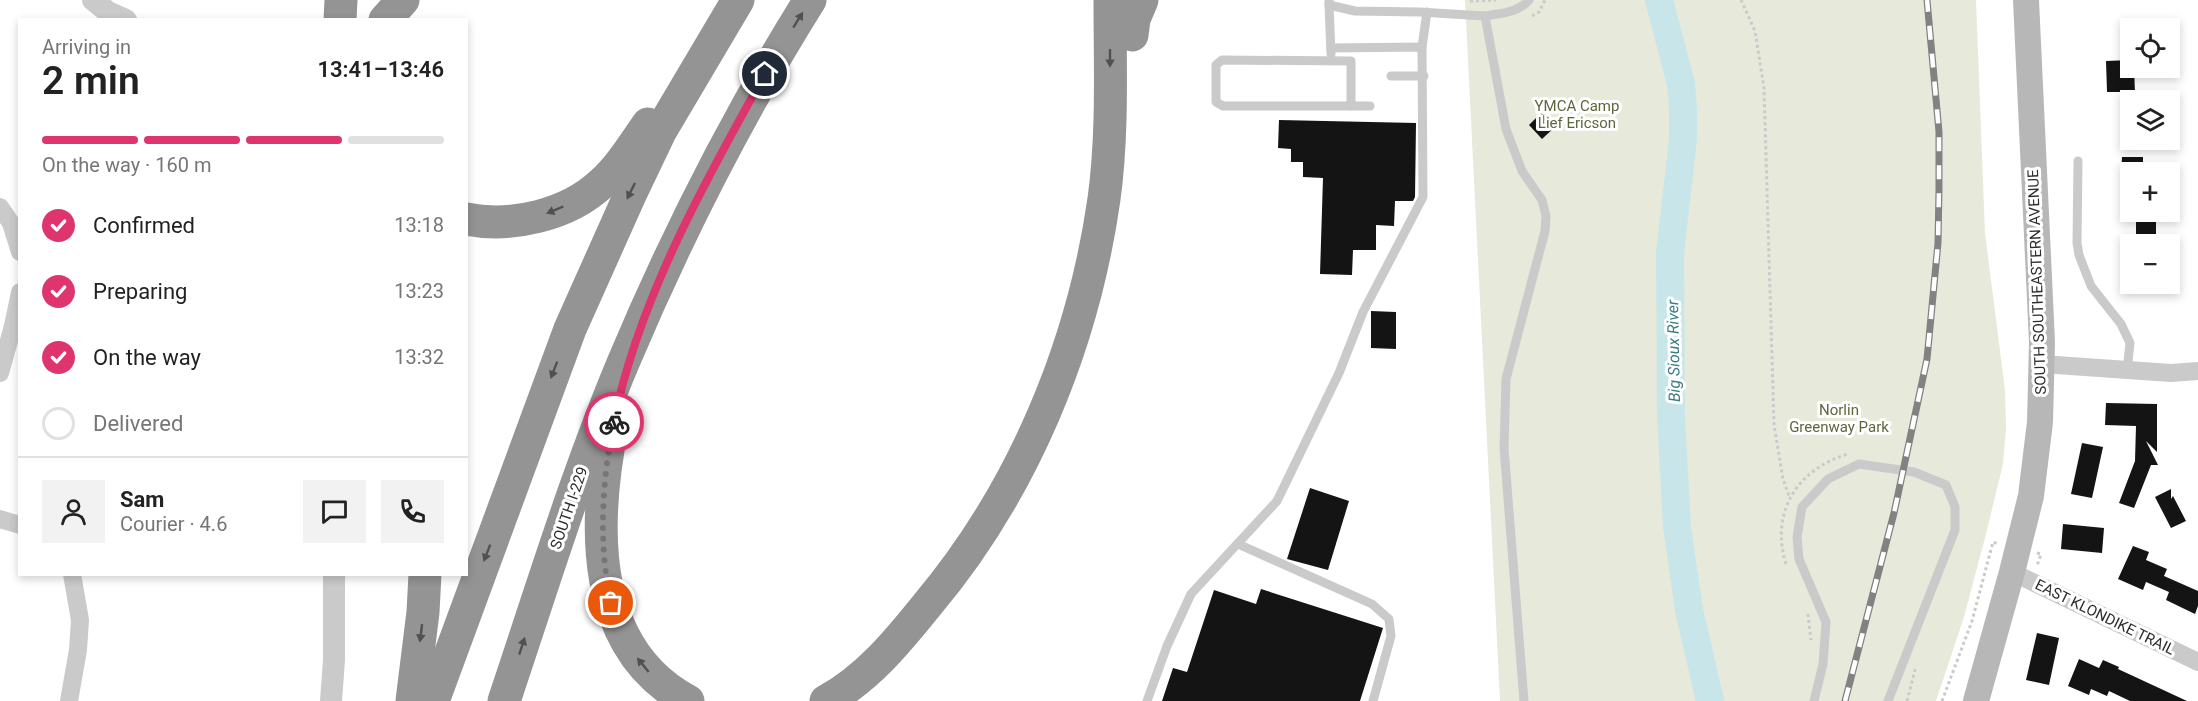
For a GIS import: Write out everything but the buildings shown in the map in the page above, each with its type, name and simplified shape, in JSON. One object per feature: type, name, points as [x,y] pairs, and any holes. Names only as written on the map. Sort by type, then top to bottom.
[{"type":"highway","points":[[319,0],[319,18]]},
{"type":"highway","points":[[340,0],[340,18]]},
{"type":"highway","points":[[387,18],[403,0]]},
{"type":"highway","name":"SOUTH I-229","points":[[504,701],[586,458],[622,364],[700,196],[748,103],[810,0]]},
{"type":"highway","points":[[826,701],[857,681],[877,662],[939,591],[968,552],[1019,466],[1058,380],[1087,284],[1104,198],[1110,111],[1110,0]]},
{"type":"highway","points":[[865,701],[904,663],[934,629],[991,554],[1023,500],[1065,417],[1097,325],[1119,233],[1129,154],[1132,0]]},
{"type":"highway","points":[[1132,35],[1134,19],[1142,0]]},
{"type":"highway","points":[[468,219],[497,222],[526,219],[565,206],[602,183],[735,6]]},
{"type":"highway","points":[[433,701],[570,329],[628,197],[661,130],[735,6]]},
{"type":"highway","points":[[653,294],[628,368],[610,439],[603,503],[603,559],[613,611],[639,662],[653,678],[672,693],[688,701]]},
{"type":"highway","points":[[412,701],[423,612],[425,576]]},
{"type":"main road","name":"SOUTH SOUTHEASTERN AVENUE","points":[[1976,701],[2012,572],[2031,496],[2037,459],[2042,364],[2025,1]]},
{"type":"street","points":[[93,0],[108,12],[122,18]]},
{"type":"street","points":[[0,207],[11,223],[18,246]]},
{"type":"street","points":[[0,373],[18,302]]},
{"type":"street","points":[[2042,364],[2171,373],[2198,371]]},
{"type":"street","points":[[0,519],[18,524]]},
{"type":"street","name":"EAST KLONDIKE TRAIL","points":[[2012,572],[2198,662]]},
{"type":"street","points":[[69,701],[78,651],[80,620],[72,576]]},
{"type":"street","points":[[331,701],[334,660],[334,576]]},
{"type":"lane","points":[[1332,61],[1329,2],[1356,11],[1485,16],[1512,11],[1529,0]]},
{"type":"lane","points":[[1147,701],[1167,646],[1191,594],[1276,501],[1339,373],[1363,312],[1423,197],[1424,76],[1422,47],[1427,12]]},
{"type":"lane","points":[[1485,16],[1489,48],[1506,129],[1522,171],[1542,200],[1546,216],[1545,231],[1506,379],[1504,399],[1504,448],[1524,701]]},
{"type":"lane","points":[[1331,48],[1422,47]]},
{"type":"lane","points":[[1351,106],[1351,61],[1222,60],[1216,65],[1216,102],[1223,106],[1351,106],[1370,106]]},
{"type":"lane","points":[[1391,76],[1424,76]]},
{"type":"lane","points":[[2078,161],[2077,243],[2079,255],[2091,286],[2121,324],[2130,343],[2127,371]]},
{"type":"lane","points":[[1814,701],[1823,664],[1826,622],[1799,559],[1798,527],[1802,507],[1828,479],[1859,464],[1914,472],[1946,485],[1955,507],[1955,530],[1888,701]]},
{"type":"lane","points":[[1238,543],[1372,604],[1389,619],[1391,636],[1373,701]]},
{"type":"path","points":[[1468,2],[1498,0]]},
{"type":"path","points":[[1741,0],[1755,31],[1764,88],[1774,425],[1783,479],[1789,496]]},
{"type":"path","points":[[1790,571],[1785,561],[1781,528],[1789,496],[1819,465],[1853,453]]},
{"type":"path","points":[[1805,607],[1811,643]]},
{"type":"path","points":[[1907,701],[1918,661]]},
{"type":"green space","name":"Norlin Greenway Park","points":[[1465,0],[1976,0],[1985,233],[2005,390],[2006,427],[2003,464],[1985,538],[1964,617],[1936,701],[1500,701]]},
{"type":"waterway","name":"Big Sioux River","points":[[1659,0],[1681,84],[1683,108],[1683,140],[1670,253],[1671,417],[1677,527],[1689,610],[1710,701]]},
{"type":"railway","points":[[1845,701],[1894,513],[1927,359],[1938,243],[1939,188],[1939,132],[1927,0]]},
{"type":"way so far","points":[[611,603],[603,559],[603,503],[614,422]]},
{"type":"route","points":[[614,422],[628,368],[653,294],[723,150],[765,74]]},
{"type":"park label","name":"YMCA Camp Lief Ericson","points":[[1577,114]]}]
